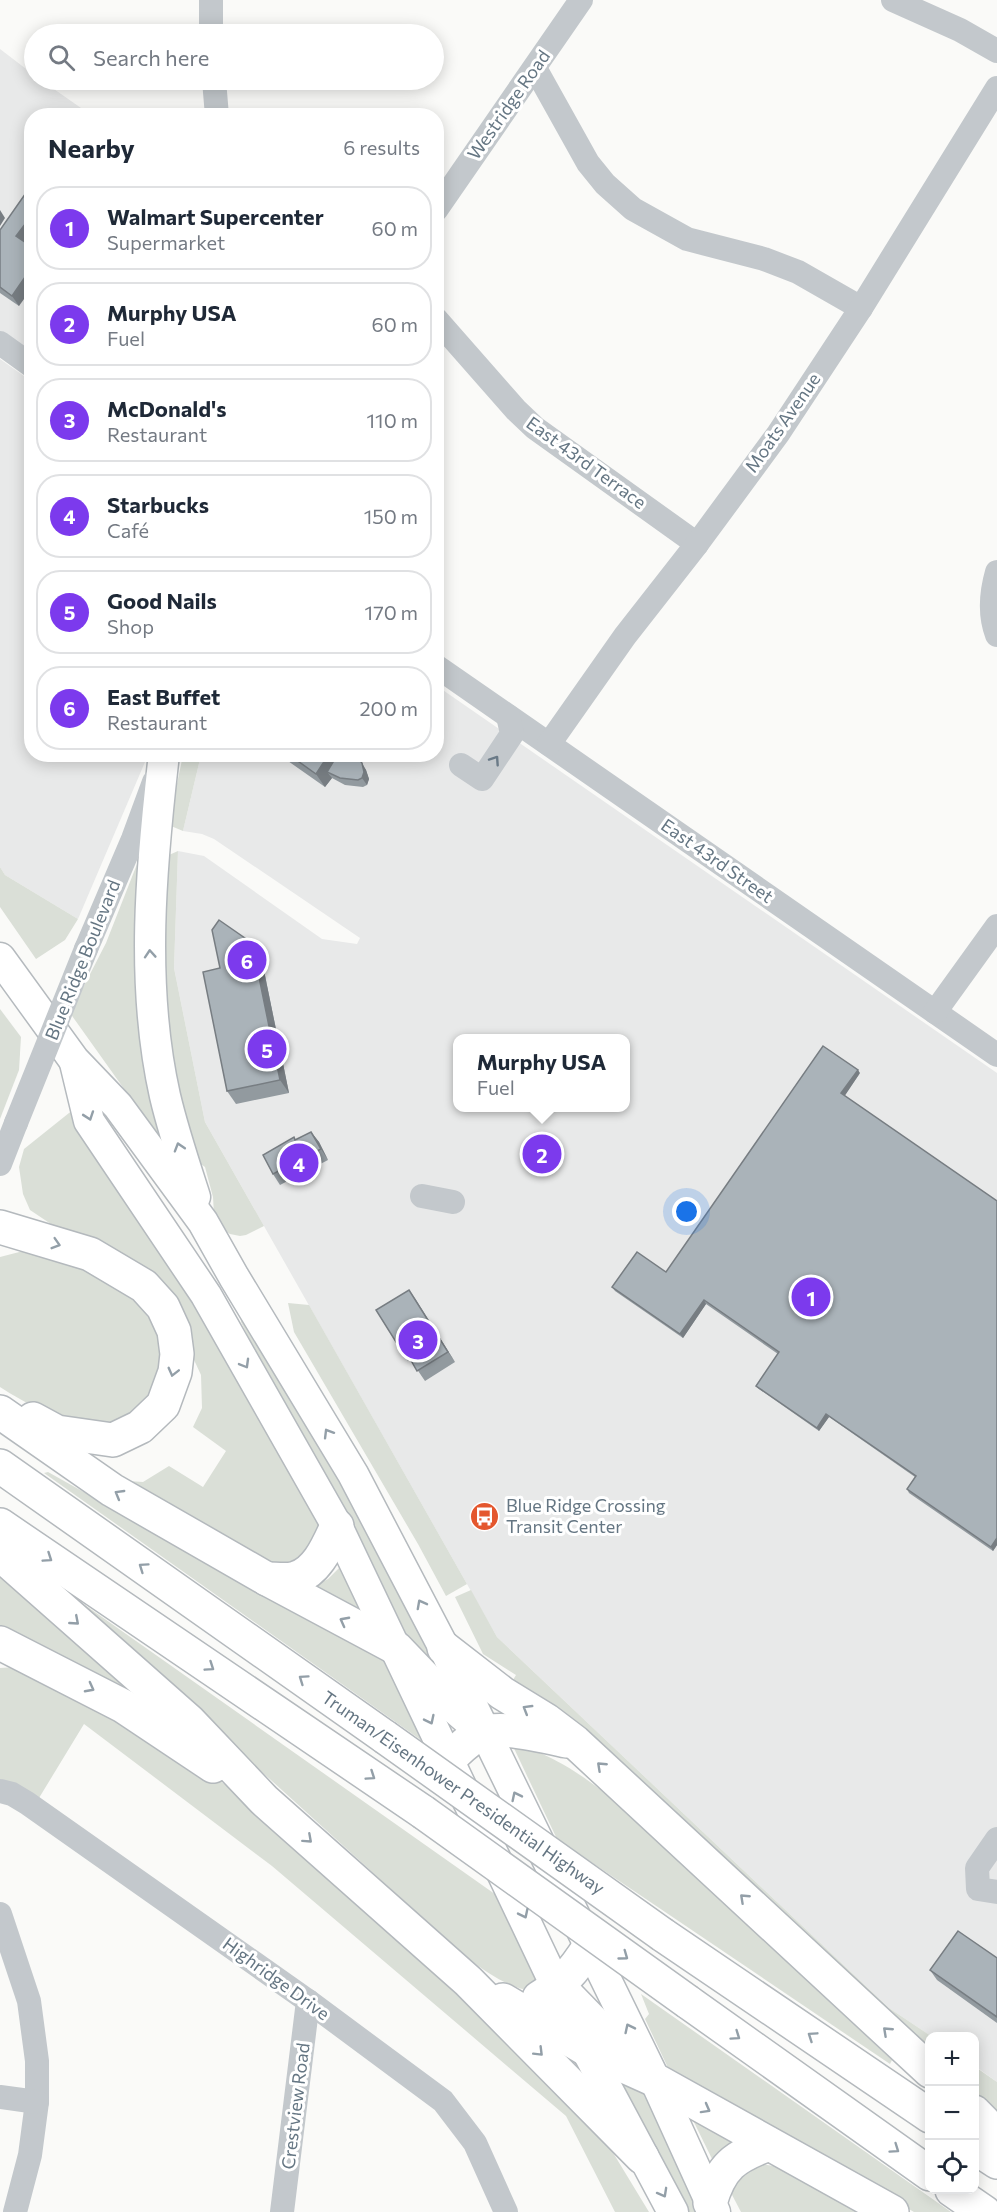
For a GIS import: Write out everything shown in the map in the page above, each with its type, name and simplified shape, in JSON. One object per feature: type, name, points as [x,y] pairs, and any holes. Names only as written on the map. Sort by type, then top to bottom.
[{"type":"highway","points":[[0,1227],[90,1254],[144,1286],[163,1307],[174,1331],[177,1354],[175,1372],[162,1405],[140,1427],[113,1440],[57,1432],[0,1402]]},
{"type":"highway","points":[[0,1412],[112,1490],[267,1579],[396,1648],[440,1694],[484,1732]]},
{"type":"highway","name":"Truman/Eisenhower Presidential Highway","points":[[0,1466],[663,1935],[925,2113]]},
{"type":"highway","points":[[0,1525],[423,1812],[925,2170]]},
{"type":"highway","points":[[267,1579],[296,1579],[311,1570],[326,1550],[337,1526]]},
{"type":"highway","points":[[0,1554],[189,1721],[264,1800],[468,1981],[642,2157]]},
{"type":"highway","points":[[4,1647],[123,1706],[264,1800]]},
{"type":"highway","points":[[444,1648],[501,1693],[546,1720],[575,1742],[925,2066]]},
{"type":"highway","points":[[449,1759],[467,1742],[484,1732],[503,1731],[575,1742]]},
{"type":"highway","points":[[508,2003],[534,2002],[558,1986],[574,1971],[589,1947]]},
{"type":"highway","points":[[468,1981],[586,2049],[655,2080],[892,2212]]},
{"type":"highway","points":[[558,1986],[622,2054],[655,2080]]},
{"type":"highway","points":[[979,2116],[997,2135]]},
{"type":"highway","points":[[713,2207],[716,2181],[729,2165],[745,2153],[769,2144]]},
{"type":"highway","points":[[979,2150],[997,2162]]},
{"type":"highway","points":[[958,2194],[984,2212]]},
{"type":"main road","points":[[163,762],[154,839],[149,940],[155,1029],[165,1094],[203,1222]]},
{"type":"main road","points":[[0,958],[74,1060],[118,1106],[203,1222],[352,1474],[444,1648],[655,2080],[713,2207]]},
{"type":"main road","points":[[74,1060],[89,1121],[206,1294],[337,1526],[558,1986],[586,2049],[673,2212]]},
{"type":"street","points":[[211,0],[211,24]]},
{"type":"street","name":"Westridge Road","points":[[444,199],[581,0]]},
{"type":"street","points":[[893,0],[960,30],[997,51]]},
{"type":"street","points":[[535,68],[588,163],[605,184],[633,209],[687,239],[764,259],[798,272],[861,308]]},
{"type":"street","name":"Moats Avenue","points":[[549,744],[625,636],[697,544],[778,434],[861,308],[997,88]]},
{"type":"street","points":[[215,90],[216,108]]},
{"type":"street","name":"East 43rd Terrace","points":[[444,327],[516,410],[535,428],[697,544]]},
{"type":"street","points":[[0,343],[24,360]]},
{"type":"street","points":[[997,572],[993,587],[991,620],[997,635]]},
{"type":"street","name":"East 43rd Street","points":[[444,672],[997,1055]]},
{"type":"street","points":[[461,765],[482,779],[512,735],[508,716]]},
{"type":"street","name":"Blue Ridge Boulevard","points":[[0,1164],[133,838],[161,762]]},
{"type":"street","points":[[935,1012],[997,926]]},
{"type":"street","points":[[206,1294],[234,1277]]},
{"type":"street","name":"Highridge Drive","points":[[0,1791],[12,1794],[27,1803],[308,2001],[443,2101],[475,2143],[506,2212]]},
{"type":"street","points":[[997,1839],[977,1868],[978,1889],[997,1892]]},
{"type":"street","points":[[0,1914],[29,2001],[37,2061],[37,2102],[30,2155],[15,2212]]},
{"type":"street","name":"Crestview Road","points":[[282,2212],[308,2001]]},
{"type":"street","points":[[0,2097],[37,2102]]},
{"type":"shaded area","points":[[0,49],[24,67],[24,90],[55,90],[81,108],[24,108],[24,349],[0,332]]},
{"type":"shaded area","points":[[0,359],[24,376],[24,762],[145,762],[78,919],[5,875],[0,867]]},
{"type":"shaded area","points":[[444,691],[997,1073],[997,2082],[979,2069],[979,2032],[925,2032],[889,2008],[497,1637],[205,1122],[174,968],[178,851],[204,856],[322,939],[357,944],[360,938],[214,839],[202,834],[183,831],[199,762],[444,762]]},
{"type":"shaded area","points":[[182,762],[199,762],[183,831],[171,826],[169,822]]},
{"type":"shaded area","points":[[178,851],[174,968],[205,1122],[264,1226],[246,1235],[230,1234],[221,1228],[214,1215],[213,1197],[205,1167],[191,1157],[158,974],[169,855]]},
{"type":"shaded area","points":[[139,859],[174,1159],[70,1013],[106,943]]},
{"type":"shaded area","points":[[0,867],[5,875],[78,919],[65,940],[36,959],[0,907]]},
{"type":"shaded area","points":[[0,1009],[21,1037],[19,1070],[0,1119]]},
{"type":"shaded area","points":[[74,1109],[182,1280],[320,1523],[310,1560],[277,1567],[114,1480],[143,1482],[169,1466],[203,1487],[226,1451],[193,1427],[202,1408],[201,1375],[183,1336],[154,1293],[30,1210],[23,1194],[19,1167],[24,1149]]},
{"type":"shaded area","points":[[27,1250],[104,1278],[130,1297],[154,1325],[160,1346],[159,1378],[154,1392],[134,1414],[120,1421],[102,1424],[76,1422],[48,1413],[0,1387],[0,1257]]},
{"type":"shaded area","points":[[288,1303],[309,1305],[467,1584],[446,1596],[294,1332]]},
{"type":"shaded area","points":[[240,1314],[366,1515],[470,1715],[413,1652],[340,1500],[251,1343],[241,1322]]},
{"type":"shaded area","points":[[48,1472],[384,1660],[391,1669],[428,1745],[44,1473]]},
{"type":"shaded area","points":[[342,1565],[371,1616],[304,1592],[328,1579]]},
{"type":"shaded area","points":[[0,1568],[216,1758],[0,1632]]},
{"type":"shaded area","points":[[471,1590],[497,1637],[889,2008],[925,2032],[925,2048],[510,1685],[516,1675],[483,1654],[455,1597]]},
{"type":"shaded area","points":[[75,1598],[509,1904],[538,1980],[532,1991],[506,1983],[467,1958],[175,1693]]},
{"type":"shaded area","points":[[16,1667],[163,1742],[223,1783],[279,1828],[584,2111],[598,2128],[649,2212],[615,2212],[566,2116],[272,1866],[84,1724],[39,1798],[0,1779],[0,1668]]},
{"type":"shaded area","points":[[511,1742],[541,1753],[566,1766],[614,1800],[892,2060],[890,2064],[557,1839]]},
{"type":"shaded area","points":[[641,1994],[951,2212],[914,2212],[670,2072],[645,2019],[649,2014]]},
{"type":"shaded area","points":[[979,2069],[997,2082],[997,2114],[979,2097]]},
{"type":"shaded area","points":[[611,2070],[648,2090],[706,2212],[688,2212]]},
{"type":"shaded area","points":[[688,2110],[754,2146],[715,2165]]},
{"type":"shaded area","points":[[760,2164],[781,2167],[864,2212],[741,2212],[730,2191],[736,2179]]},
{"type":"building","points":[[24,196],[24,226],[16,236],[24,242],[24,279],[12,296],[0,287],[0,230]]},
{"type":"building","points":[[299,762],[324,762],[316,774]]},
{"type":"building","points":[[333,762],[361,762],[364,772],[362,778],[358,780],[340,778],[327,772]]},
{"type":"building","points":[[219,920],[252,943],[280,1080],[227,1091],[203,972],[220,968],[212,930]]},
{"type":"building","points":[[823,1046],[858,1070],[841,1093],[997,1201],[997,1538],[991,1547],[907,1489],[916,1476],[826,1414],[817,1428],[756,1386],[779,1352],[704,1300],[680,1334],[612,1287],[637,1252],[666,1272]]},
{"type":"building","points":[[311,1132],[321,1149],[273,1174],[263,1155],[294,1137],[295,1140]]},
{"type":"building","points":[[409,1290],[448,1352],[417,1371],[404,1348],[401,1350],[376,1310]]},
{"type":"building","points":[[958,1931],[997,1958],[997,2017],[930,1970]]},
{"type":"place","name":"East Buffet","points":[[247,960]]},
{"type":"place","name":"Good Nails","points":[[267,1049]]},
{"type":"place","name":"Murphy USA","points":[[542,1154]]},
{"type":"place","name":"Starbucks","points":[[299,1163]]},
{"type":"place","name":"Walmart Supercenter","points":[[811,1297]]},
{"type":"place","name":"McDonald's","points":[[418,1340]]},
{"type":"place","name":"Blue Ridge Crossing Transit Center","points":[[485,1516]]}]
